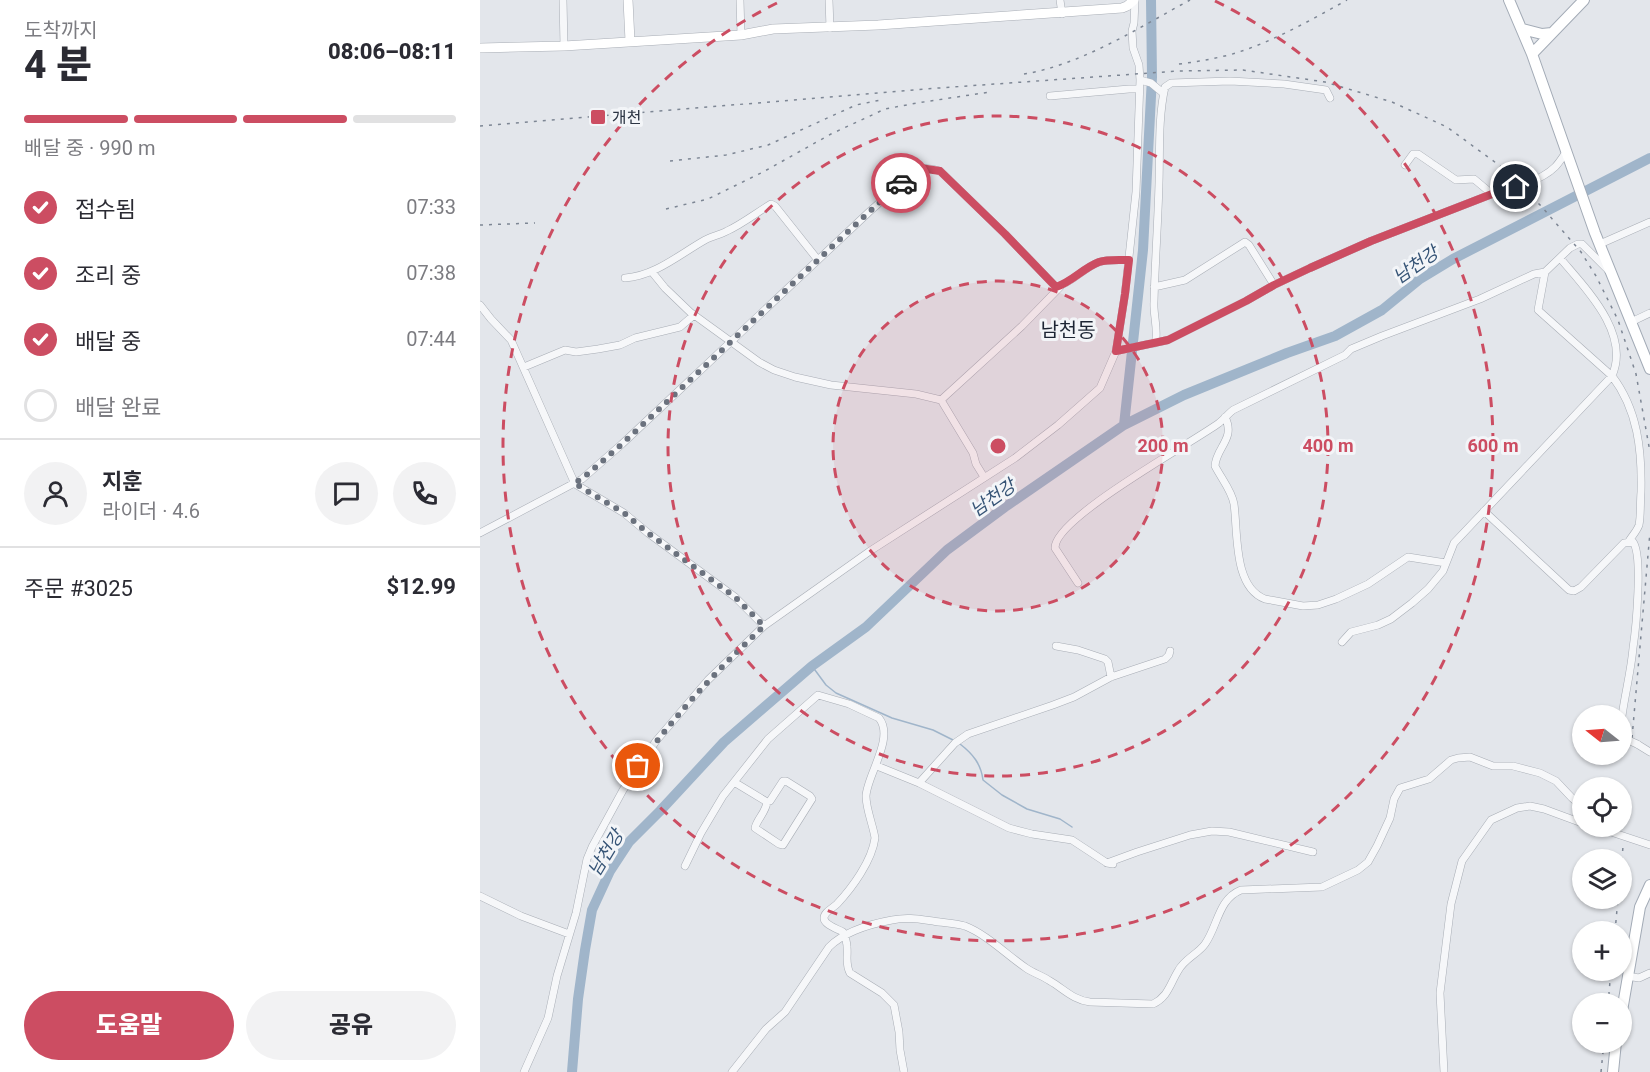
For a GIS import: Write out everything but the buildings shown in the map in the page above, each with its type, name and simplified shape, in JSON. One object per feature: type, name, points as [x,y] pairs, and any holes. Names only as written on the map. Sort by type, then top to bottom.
[{"type":"main road","points":[[628,0],[630,41]]},
{"type":"main road","points":[[480,48],[564,46],[741,35],[773,29],[830,28],[1062,14],[1122,8],[1134,0]]},
{"type":"main road","points":[[1509,0],[1532,54],[1595,233],[1650,369]]},
{"type":"main road","points":[[1532,54],[1584,0]]},
{"type":"main road","points":[[1522,29],[1542,34],[1552,33]]},
{"type":"main road","points":[[1632,949],[1640,907],[1650,885]]},
{"type":"main road","points":[[1613,1072],[1615,1053]]},
{"type":"street","points":[[562,0],[564,46]]},
{"type":"street","points":[[740,0],[741,35]]},
{"type":"street","points":[[828,0],[830,28]]},
{"type":"street","points":[[1060,0],[1062,14]]},
{"type":"street","points":[[524,1072],[548,1018],[592,847],[638,766],[656,741],[708,680],[764,626],[870,551],[1015,458],[1100,388],[1119,350],[1136,192],[1140,80],[1133,41],[1134,0]]},
{"type":"street","points":[[1140,80],[1151,83],[1163,93]]},
{"type":"street","points":[[1155,343],[1158,338],[1154,312],[1154,287],[1165,87],[1171,83],[1230,81],[1284,84],[1326,90],[1330,98]]},
{"type":"street","points":[[1050,96],[1139,89]]},
{"type":"street","points":[[1119,350],[1168,340],[1274,285],[1371,241],[1543,176],[1554,168],[1567,151]]},
{"type":"street","points":[[1405,165],[1413,154],[1418,154],[1456,180],[1479,181],[1492,194]]},
{"type":"street","points":[[480,533],[582,479],[920,168],[940,171],[1056,287],[1060,286]]},
{"type":"street","points":[[626,278],[652,272],[708,238],[737,226],[771,204],[818,260]]},
{"type":"street","points":[[1600,244],[1650,222]]},
{"type":"street","points":[[1154,287],[1185,280],[1245,242],[1274,285]]},
{"type":"street","points":[[1078,583],[1055,548],[1057,539],[1067,525],[1128,480],[1219,423],[1233,410],[1345,355],[1351,349],[1470,303],[1533,274],[1545,272],[1570,248],[1578,244],[1588,248],[1612,275]]},
{"type":"street","points":[[1342,642],[1351,632],[1391,619],[1428,589],[1443,571],[1454,543],[1612,376],[1616,368],[1617,352],[1609,325],[1598,303],[1560,258]]},
{"type":"street","points":[[941,400],[991,355],[1060,286],[1096,263],[1108,260],[1129,260]]},
{"type":"street","points":[[652,272],[694,315],[759,362],[774,370],[831,385],[916,394],[941,400],[973,453],[976,464],[984,477]]},
{"type":"street","points":[[1484,511],[1569,590],[1574,591],[1581,587],[1624,543],[1629,541],[1639,524],[1641,473],[1639,441],[1630,410],[1620,387],[1612,376],[1538,310],[1545,272]]},
{"type":"street","points":[[480,305],[511,340],[574,483],[624,513],[735,597],[764,626]]},
{"type":"street","points":[[1631,322],[1650,313]]},
{"type":"street","points":[[524,367],[565,350],[576,352],[620,345],[634,338],[680,327],[694,315]]},
{"type":"street","points":[[1225,417],[1228,425],[1227,438],[1215,466],[1232,495],[1241,565],[1247,584],[1258,596],[1310,607],[1326,603],[1363,586],[1408,557],[1446,563]]},
{"type":"street","points":[[1624,705],[1634,648],[1637,582],[1637,554],[1635,545],[1629,541]]},
{"type":"street","points":[[1056,646],[1105,659],[1108,662],[1111,677]]},
{"type":"street","points":[[919,783],[955,742],[968,734],[1074,697],[1111,677],[1165,659],[1170,655],[1170,651]]},
{"type":"street","points":[[685,866],[706,823],[723,796],[768,739],[818,695],[862,709],[882,721],[882,744],[866,796],[875,838],[874,844],[865,868],[839,902],[824,917],[825,921],[841,930],[847,942],[850,973],[882,993],[894,1005],[904,1072]]},
{"type":"street","points":[[1632,742],[1650,752]]},
{"type":"street","points":[[732,1072],[766,1029],[785,1012],[838,938],[873,924],[902,917],[956,924],[976,932],[1025,968],[1082,1001],[1153,1004],[1168,991],[1178,970],[1204,945],[1223,905],[1235,892],[1322,886],[1358,870],[1368,862],[1377,846],[1400,789],[1429,779],[1451,760],[1470,757],[1493,766],[1521,768],[1540,773],[1556,781],[1572,798]]},
{"type":"street","points":[[877,766],[919,783],[1008,828],[1072,840],[1110,864],[1121,857],[1190,835],[1212,831],[1229,832],[1313,852]]},
{"type":"street","points":[[783,781],[812,799],[783,845],[755,828],[767,802],[783,781]]},
{"type":"street","points":[[734,782],[767,802]]},
{"type":"street","points":[[1444,1072],[1440,993],[1451,904],[1462,861],[1491,820],[1517,808],[1530,806],[1572,819]]},
{"type":"street","points":[[1622,837],[1650,845]]},
{"type":"street","points":[[480,896],[521,916],[568,934]]},
{"type":"street","points":[[1632,977],[1639,978],[1650,973]]},
{"type":"waterway","points":[[1124,425],[1143,250],[1152,77],[1151,0]]},
{"type":"waterway","name":"남천강","points":[[572,1072],[578,999],[592,910],[610,871],[629,842],[724,742],[812,666],[866,627],[947,550],[1124,425],[1184,395],[1335,336],[1382,310],[1420,279],[1453,259],[1650,158]]},
{"type":"waterway","points":[[812,666],[826,685],[836,693],[892,718],[933,730],[953,740]]},
{"type":"waterway","points":[[960,744],[976,760],[983,780],[1002,795],[1027,809],[1060,819],[1072,827]]},
{"type":"railway","points":[[1024,74],[1088,54],[1190,0]]},
{"type":"railway","points":[[1179,64],[1229,55],[1260,44],[1290,31],[1347,0]]},
{"type":"railway","points":[[480,126],[925,89],[1178,71],[1243,70],[1325,82],[1392,102],[1447,127],[1507,171],[1541,206],[1581,252],[1618,320],[1636,374],[1650,452]]},
{"type":"railway","points":[[666,209],[708,199],[763,172],[831,134],[885,109],[990,92]]},
{"type":"railway","points":[[670,161],[726,155],[768,145],[856,105],[881,100]]},
{"type":"railway","points":[[480,225],[535,223]]},
{"type":"railway","points":[[1632,738],[1650,532]]},
{"type":"railway","points":[[1616,921],[1617,909]]},
{"type":"railway","points":[[1609,993],[1610,981]]},
{"type":"railway","points":[[1601,1072],[1603,1053]]},
{"type":"way so far","points":[[638,766],[656,741],[708,680],[764,626],[735,597],[615,506],[574,483],[582,479],[622,444],[901,183]]},
{"type":"place","name":"개천","points":[[598,117]]},
{"type":"district","name":"남천동","points":[[1068,330]]},
{"type":"route","points":[[901,183],[920,168],[940,171],[1056,287],[1096,263],[1108,260],[1129,260],[1116,351],[1168,340],[1274,285],[1371,241],[1492,194],[1516,187]]}]
